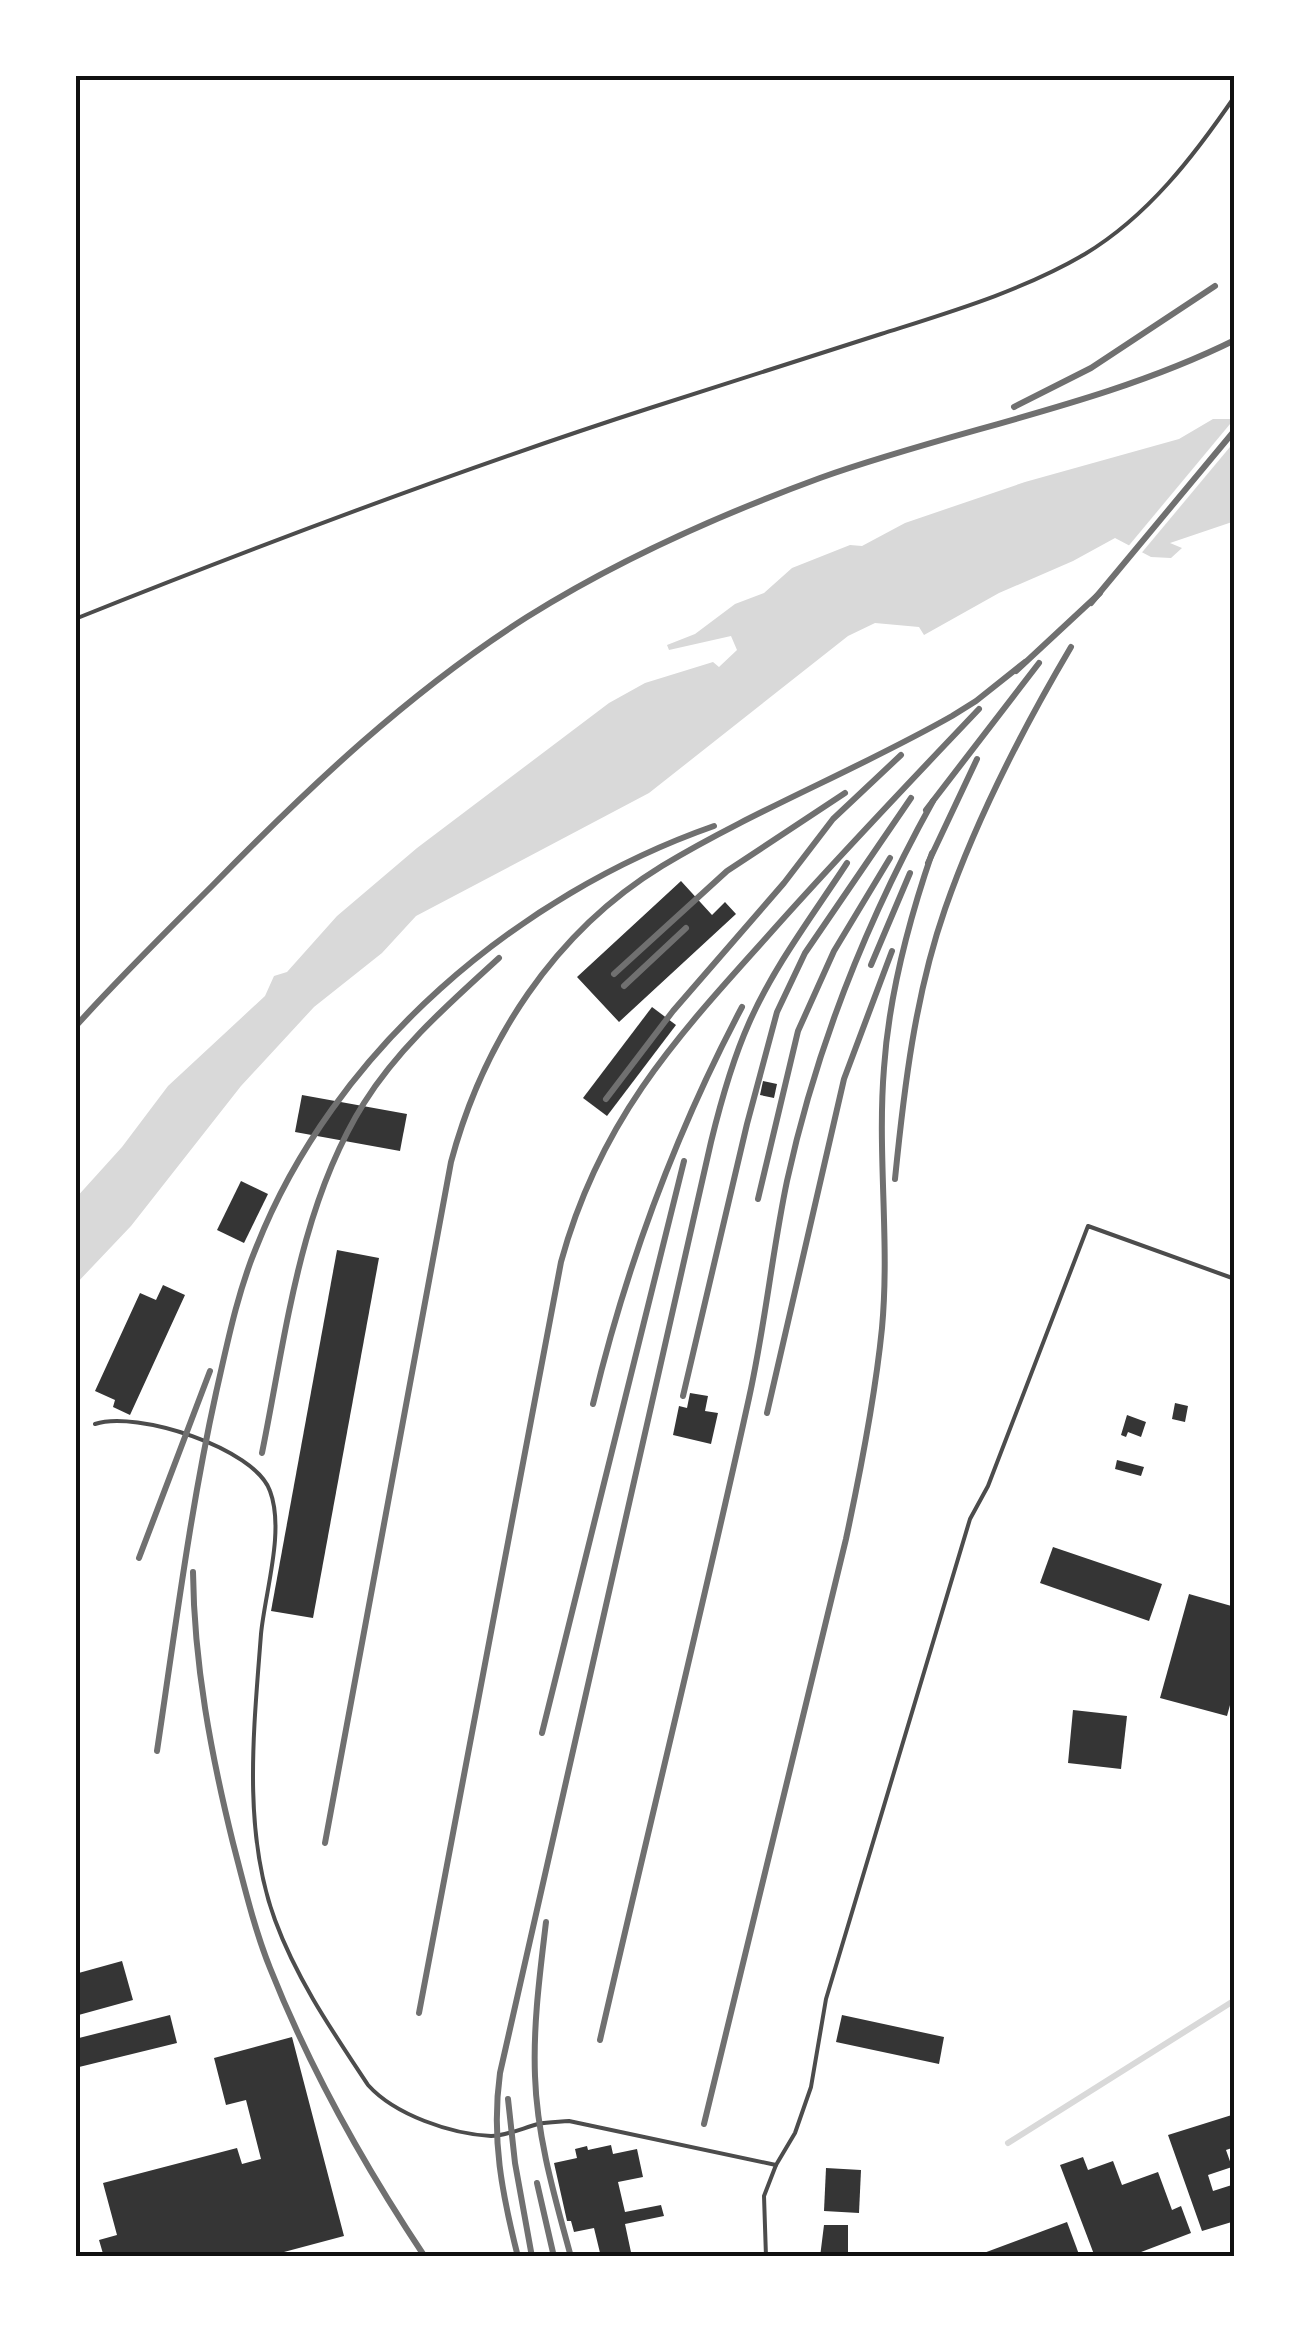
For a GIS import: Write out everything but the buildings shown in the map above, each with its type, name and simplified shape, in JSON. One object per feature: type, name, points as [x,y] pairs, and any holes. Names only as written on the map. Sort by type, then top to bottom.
[{"type":"lane","points":[[75,619],[298,530],[497,457],[956,310],[1040,276],[1116,234],[1178,173],[1235,96]]},
{"type":"lane","points":[[766,2257],[764,2196],[795,2133],[811,2087],[826,1998],[970,1519],[988,1486],[1088,1226],[1235,1279]]},
{"type":"lane","points":[[95,1424],[128,1421],[186,1434],[238,1458],[270,1487],[275,1529],[261,1637],[254,1767],[260,1867],[274,1919],[302,1980],[368,2085],[382,2100],[432,2122],[474,2133],[495,2136],[569,2121],[776,2165]]},
{"type":"shaded area","points":[[1213,419],[1235,419],[1235,521],[1170,543],[1182,548],[1171,558],[1151,557],[1115,538],[999,593],[924,635],[919,627],[875,623],[848,636],[649,793],[416,916],[382,953],[314,1007],[241,1086],[131,1226],[75,1285],[75,1199],[122,1147],[168,1086],[265,996],[274,976],[287,972],[337,916],[417,848],[609,703],[645,683],[713,662],[719,667],[737,650],[731,636],[669,650],[667,645],[695,634],[735,604],[764,593],[792,568],[850,545],[862,546],[905,523],[1025,482],[1179,439]]},
{"type":"pier","points":[[1235,418],[1235,441],[1139,556],[1126,549]]},
{"type":"waterway","points":[[1008,2143],[1235,2000]]},
{"type":"railway","points":[[1014,407],[1091,368],[1215,286]]},
{"type":"railway","points":[[75,1027],[323,777],[442,677],[562,596],[670,540],[782,492],[1134,382],[1235,340]]},
{"type":"railway","points":[[1091,603],[1235,430]]},
{"type":"railway","points":[[1016,671],[1100,593]]},
{"type":"railway","points":[[895,1179],[918,1008],[945,909],[1002,775],[1071,647]]},
{"type":"railway","points":[[325,1843],[451,1162],[482,1074],[503,1033],[556,957],[623,893],[697,846],[952,716],[1025,662]]},
{"type":"railway","points":[[926,810],[1039,663]]},
{"type":"railway","points":[[419,2013],[561,1262],[596,1167],[642,1087],[700,1013],[979,709]]},
{"type":"railway","points":[[606,1099],[673,1011],[784,883],[833,819],[901,755]]},
{"type":"railway","points":[[928,863],[977,759]]},
{"type":"railway","points":[[614,974],[727,871],[845,793]]},
{"type":"railway","points":[[683,1396],[777,1012],[805,953],[911,798]]},
{"type":"railway","points":[[600,2040],[749,1398],[799,1131],[829,1034],[865,938],[933,801]]},
{"type":"railway","points":[[157,1751],[191,1526],[224,1357],[249,1265],[290,1176],[332,1109],[383,1046],[440,989],[503,938],[570,893],[641,856],[714,826]]},
{"type":"railway","points":[[704,2124],[846,1539],[867,1434],[884,1295],[882,1100],[890,1013],[901,959],[932,853]]},
{"type":"railway","points":[[758,1199],[798,1031],[834,951],[890,858]]},
{"type":"railway","points":[[518,2257],[500,2166],[500,2073],[711,1142],[732,1067],[759,1002],[847,863]]},
{"type":"railway","points":[[871,965],[910,873]]},
{"type":"railway","points":[[624,986],[686,928]]},
{"type":"railway","points":[[767,1413],[844,1079],[892,951]]},
{"type":"railway","points":[[262,1453],[309,1228],[342,1143],[393,1063],[499,958]]},
{"type":"railway","points":[[593,1404],[621,1302],[655,1201],[696,1102],[742,1007]]},
{"type":"railway","points":[[542,1733],[684,1161]]},
{"type":"railway","points":[[139,1558],[210,1371]]},
{"type":"railway","points":[[193,1572],[200,1675],[211,1742],[259,1938],[321,2080],[360,2153],[425,2257]]},
{"type":"railway","points":[[546,1922],[536,2018],[536,2099],[548,2168],[571,2257]]},
{"type":"railway","points":[[508,2099],[532,2257]]},
{"type":"railway","points":[[537,2183],[554,2257]]}]
